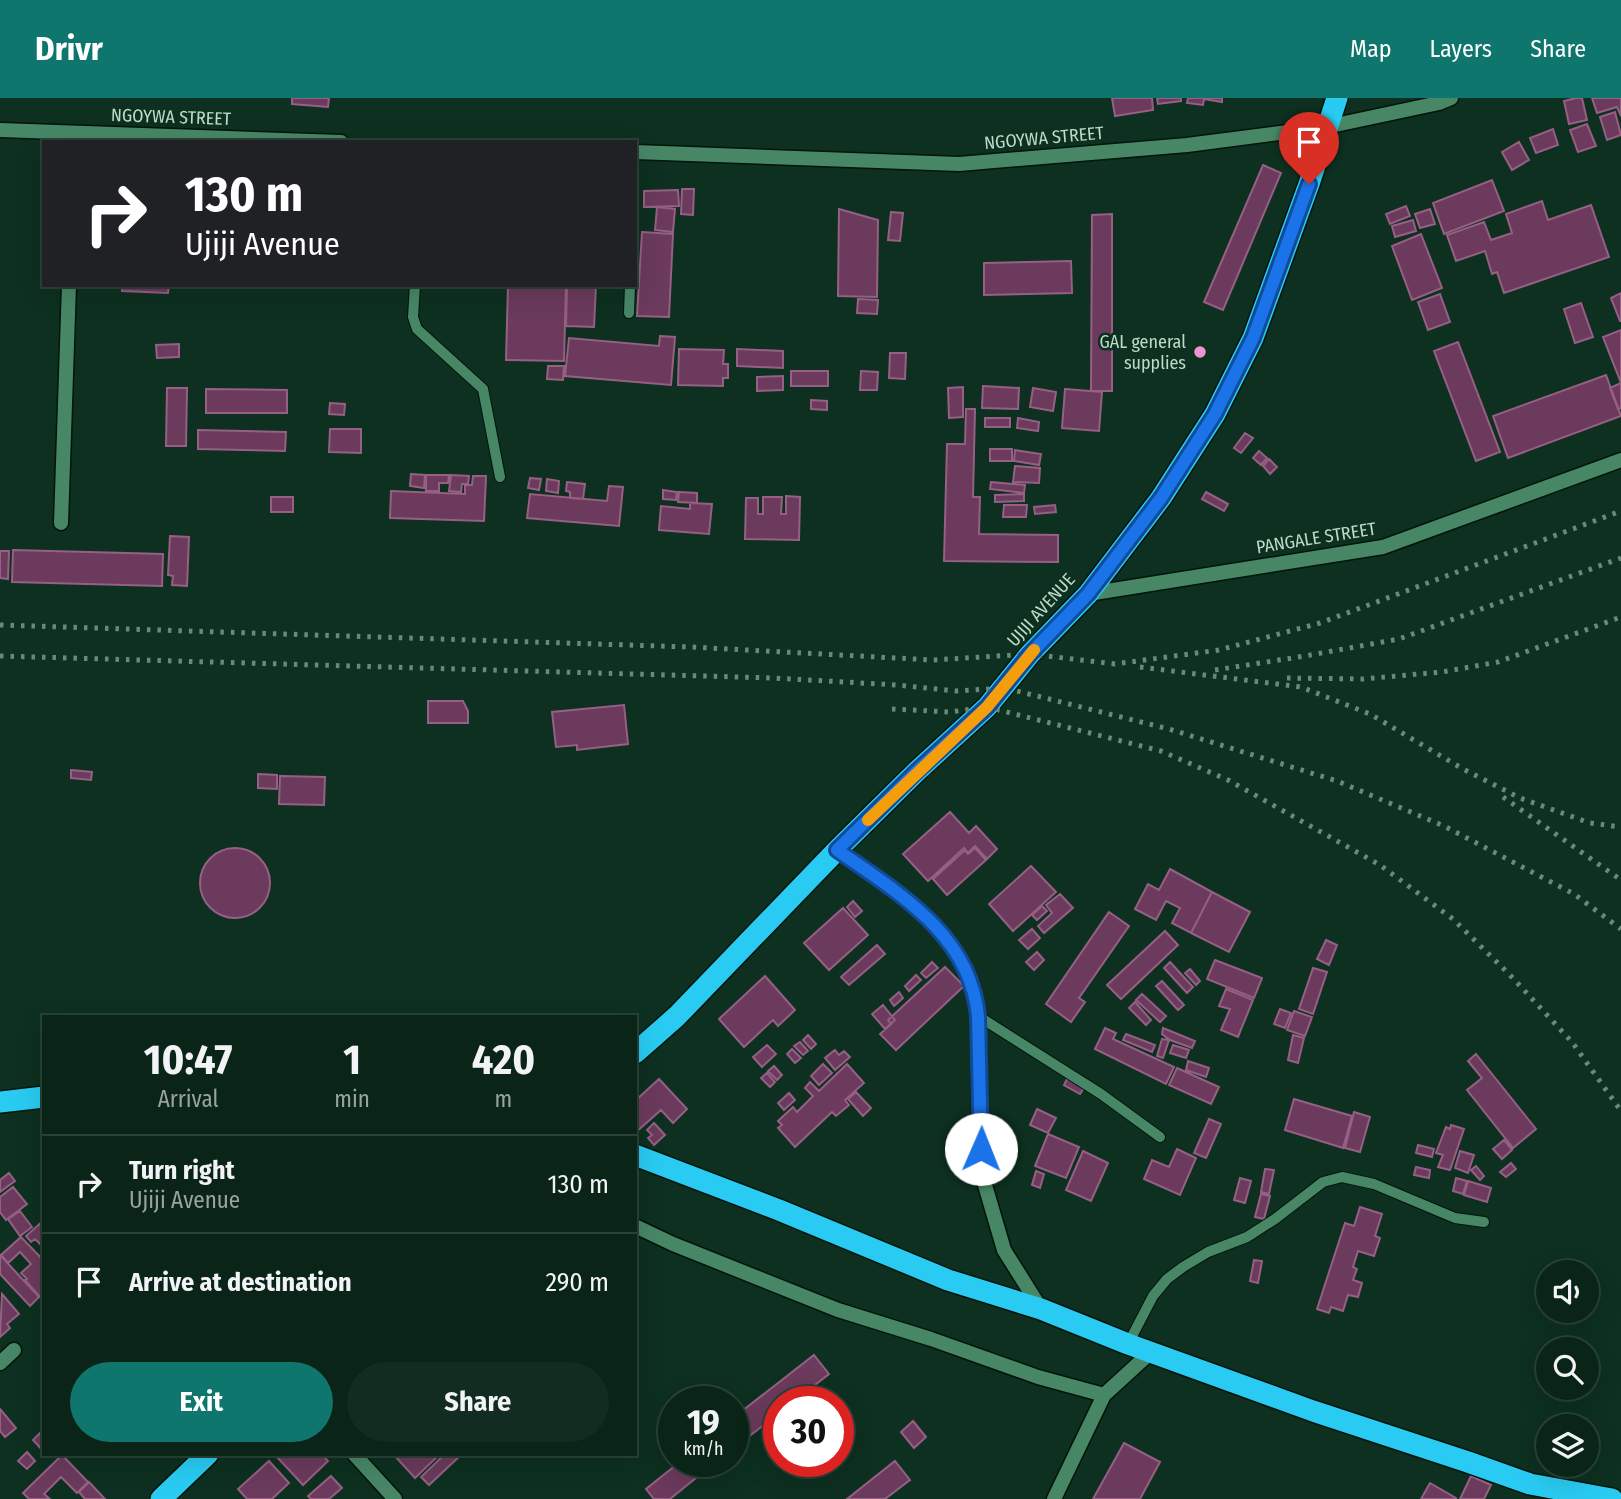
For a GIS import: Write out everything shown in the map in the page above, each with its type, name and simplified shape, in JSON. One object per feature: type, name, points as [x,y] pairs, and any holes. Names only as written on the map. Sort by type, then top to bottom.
[{"type":"highway","name":"UJIJI AVENUE","points":[[637,1051],[677,1016],[917,771],[987,707],[1030,654],[1088,594],[1161,498],[1215,414],[1253,338],[1337,98]]},
{"type":"highway","points":[[0,1102],[42,1097]]},
{"type":"highway","points":[[637,1156],[779,1210],[948,1280],[1041,1309],[1128,1344],[1536,1492],[1612,1499]]},
{"type":"highway","points":[[161,1499],[206,1456]]},
{"type":"street","name":"NGOYWA STREET","points":[[637,152],[959,164],[1187,145],[1326,127],[1439,103],[1451,98]]},
{"type":"street","name":"NGOYWA STREET","points":[[0,130],[71,137],[233,140]]},
{"type":"street","points":[[61,523],[69,287]]},
{"type":"street","name":"PANGALE STREET","points":[[1088,594],[1382,547],[1621,460]]},
{"type":"street","points":[[837,850],[917,907],[947,940],[968,972],[978,1016],[980,1168],[1004,1250],[1041,1309]]},
{"type":"street","points":[[637,1227],[838,1310],[1038,1377],[1104,1395]]},
{"type":"street","points":[[0,1363],[13,1350]]},
{"type":"street","points":[[1054,1499],[1104,1395],[1151,1352]]},
{"type":"street","points":[[356,1456],[395,1499]]},
{"type":"lane","points":[[415,287],[413,317],[417,329],[483,389],[500,477]]},
{"type":"lane","points":[[629,313],[630,287]]},
{"type":"lane","points":[[978,1016],[1101,1094],[1160,1136]]},
{"type":"lane","points":[[1128,1344],[1153,1296],[1167,1279],[1208,1252],[1247,1237],[1323,1182],[1342,1177],[1374,1184],[1455,1218],[1484,1222]]},
{"type":"building","points":[[292,98],[329,98],[328,107],[292,104]]},
{"type":"building","points":[[1112,98],[1152,98],[1153,110],[1115,116]]},
{"type":"building","points":[[1157,98],[1181,98],[1181,101],[1158,104]]},
{"type":"building","points":[[1188,98],[1222,98],[1222,102],[1204,99],[1203,105],[1187,103]]},
{"type":"building","points":[[1582,98],[1587,120],[1569,124],[1564,101]]},
{"type":"building","points":[[1592,98],[1621,98],[1621,116],[1617,107],[1597,113]]},
{"type":"building","points":[[1615,112],[1621,135],[1607,140],[1600,117]]},
{"type":"building","points":[[1587,124],[1596,146],[1578,152],[1570,130]]},
{"type":"building","points":[[1553,129],[1558,145],[1536,153],[1530,138]]},
{"type":"building","points":[[1519,142],[1529,160],[1512,170],[1502,152]]},
{"type":"building","points":[[1263,165],[1281,173],[1223,310],[1204,302]]},
{"type":"building","points":[[1492,180],[1504,211],[1444,234],[1433,203]]},
{"type":"building","points":[[682,189],[694,189],[693,215],[681,214]]},
{"type":"building","points":[[678,190],[679,206],[644,207],[644,191]]},
{"type":"building","points":[[1542,201],[1548,220],[1591,205],[1609,257],[1504,293],[1497,272],[1492,274],[1485,251],[1456,261],[1447,235],[1484,222],[1491,240],[1512,233],[1506,214]]},
{"type":"building","points":[[1406,206],[1410,216],[1390,224],[1386,214]]},
{"type":"building","points":[[657,207],[675,209],[673,232],[655,230]]},
{"type":"building","points":[[839,209],[878,220],[877,297],[838,296]]},
{"type":"building","points":[[1430,209],[1435,224],[1420,228],[1415,214]]},
{"type":"building","points":[[891,212],[903,213],[900,241],[888,240]]},
{"type":"building","points":[[1112,214],[1112,391],[1091,391],[1092,215]]},
{"type":"building","points":[[1413,220],[1416,231],[1395,237],[1392,226]]},
{"type":"building","points":[[642,232],[673,234],[669,317],[637,316]]},
{"type":"building","points":[[1421,234],[1442,288],[1412,300],[1392,246]]},
{"type":"building","points":[[1071,261],[1072,293],[984,295],[984,263]]},
{"type":"building","points":[[123,287],[169,287],[168,293],[122,291]]},
{"type":"building","points":[[508,287],[566,287],[564,361],[506,360]]},
{"type":"building","points":[[567,287],[596,287],[594,327],[566,326]]},
{"type":"building","points":[[1621,293],[1621,321],[1620,321],[1611,298]]},
{"type":"building","points":[[1440,294],[1450,322],[1428,330],[1418,302]]},
{"type":"building","points":[[858,299],[878,300],[877,314],[857,313]]},
{"type":"building","points":[[1581,303],[1593,337],[1575,343],[1564,309]]},
{"type":"building","points":[[1621,330],[1621,383],[1603,337]]},
{"type":"building","points":[[660,336],[675,337],[671,385],[565,376],[569,338],[659,346]]},
{"type":"building","points":[[1458,342],[1500,452],[1476,461],[1434,351]]},
{"type":"building","points":[[179,344],[179,357],[157,358],[156,345]]},
{"type":"building","points":[[679,349],[724,350],[723,364],[728,364],[728,378],[723,378],[723,386],[678,385]]},
{"type":"building","points":[[737,349],[783,351],[783,368],[737,366]]},
{"type":"building","points":[[890,353],[906,353],[905,379],[889,378]]},
{"type":"building","points":[[548,366],[564,366],[563,380],[547,379]]},
{"type":"building","points":[[791,371],[828,371],[828,386],[791,386]]},
{"type":"building","points":[[861,371],[878,372],[877,390],[860,390]]},
{"type":"building","points":[[1606,375],[1621,416],[1508,458],[1493,416]]},
{"type":"building","points":[[783,376],[783,390],[757,391],[757,377]]},
{"type":"building","points":[[1621,383],[1621,408],[1618,409],[1610,388]]},
{"type":"building","points":[[983,386],[1019,388],[1018,409],[982,408]]},
{"type":"building","points":[[963,387],[963,417],[949,418],[948,388]]},
{"type":"building","points":[[167,388],[187,388],[186,446],[166,446]]},
{"type":"building","points":[[1033,388],[1056,392],[1053,411],[1030,407]]},
{"type":"building","points":[[206,389],[287,390],[287,413],[206,413]]},
{"type":"building","points":[[1065,389],[1102,392],[1099,431],[1062,428]]},
{"type":"building","points":[[811,400],[827,401],[827,410],[811,409]]},
{"type":"building","points":[[330,403],[345,404],[344,415],[329,414]]},
{"type":"building","points":[[966,409],[975,409],[973,497],[980,497],[979,534],[1058,535],[1058,562],[944,561],[947,444],[965,444]]},
{"type":"building","points":[[985,418],[1010,418],[1010,427],[985,427]]},
{"type":"building","points":[[1018,418],[1039,422],[1038,431],[1017,428]]},
{"type":"building","points":[[330,429],[361,429],[361,453],[329,452]]},
{"type":"building","points":[[198,430],[286,432],[285,451],[198,449]]},
{"type":"building","points":[[1245,433],[1253,438],[1241,453],[1234,448]]},
{"type":"building","points":[[990,449],[1012,449],[1012,461],[990,461]]},
{"type":"building","points":[[1015,450],[1041,454],[1039,465],[1014,461]]},
{"type":"building","points":[[1259,451],[1267,458],[1261,465],[1253,458]]},
{"type":"building","points":[[1269,459],[1277,467],[1270,474],[1263,466]]},
{"type":"building","points":[[1015,466],[1040,468],[1039,483],[1013,482]]},
{"type":"building","points":[[411,474],[425,475],[424,488],[410,486]]},
{"type":"building","points":[[426,475],[449,475],[448,483],[439,483],[439,491],[426,491]]},
{"type":"building","points":[[451,475],[469,476],[468,484],[462,484],[461,492],[449,491]]},
{"type":"building","points":[[473,476],[486,476],[484,521],[390,518],[391,491],[465,494],[465,485],[472,485]]},
{"type":"building","points":[[530,478],[541,479],[539,490],[528,488]]},
{"type":"building","points":[[547,479],[559,481],[558,493],[546,491]]},
{"type":"building","points":[[567,482],[585,484],[583,499],[570,498],[570,492],[566,491]]},
{"type":"building","points":[[991,482],[1025,485],[1024,493],[990,489]]},
{"type":"building","points":[[609,486],[623,487],[619,526],[527,518],[530,494],[607,501]]},
{"type":"building","points":[[663,490],[677,492],[676,500],[663,499]]},
{"type":"building","points":[[679,492],[697,493],[697,503],[678,502]]},
{"type":"building","points":[[1206,492],[1228,504],[1224,511],[1202,499]]},
{"type":"building","points":[[1024,494],[1024,501],[995,502],[995,495]]},
{"type":"building","points":[[786,496],[800,497],[799,540],[745,539],[746,498],[758,498],[758,514],[763,514],[763,497],[782,497],[781,514],[786,514]]},
{"type":"building","points":[[271,497],[293,497],[293,512],[271,512]]},
{"type":"building","points":[[690,503],[712,504],[709,534],[659,530],[661,506],[690,509]]},
{"type":"building","points":[[1004,505],[1027,505],[1026,517],[1003,517]]},
{"type":"building","points":[[1055,505],[1056,512],[1035,514],[1034,507]]},
{"type":"building","points":[[170,536],[189,537],[187,586],[172,585],[173,576],[168,575]]},
{"type":"building","points":[[13,550],[163,554],[162,586],[12,582]]},
{"type":"building","points":[[0,551],[9,551],[8,579],[0,578]]},
{"type":"building","points":[[428,701],[463,701],[468,711],[468,723],[428,723]]},
{"type":"building","points":[[624,705],[628,744],[577,750],[577,745],[556,747],[552,712]]},
{"type":"building","points":[[71,770],[92,772],[91,780],[71,778]]},
{"type":"building","points":[[258,774],[277,775],[277,789],[258,788]]},
{"type":"building","points":[[280,776],[325,777],[324,805],[279,804]]},
{"type":"building","points":[[950,812],[969,833],[976,826],[997,849],[987,859],[975,846],[968,853],[964,848],[928,881],[903,854]]},
{"type":"building","points":[[235,848],[260,858],[270,883],[260,908],[235,918],[210,908],[200,883],[210,858]]},
{"type":"building","points":[[975,848],[986,860],[947,895],[933,879],[965,850],[968,854]]},
{"type":"building","points":[[1031,866],[1056,892],[1013,931],[989,904]]},
{"type":"building","points":[[1170,869],[1212,892],[1191,933],[1172,923],[1180,908],[1166,901],[1156,920],[1135,909],[1148,884],[1159,890]]},
{"type":"building","points":[[1212,892],[1250,912],[1229,952],[1191,933]]},
{"type":"building","points":[[1060,894],[1073,908],[1044,933],[1038,926],[1052,913],[1046,905]]},
{"type":"building","points":[[853,901],[862,911],[855,917],[847,907]]},
{"type":"building","points":[[1042,906],[1047,911],[1037,920],[1032,915]]},
{"type":"building","points":[[843,908],[868,935],[829,970],[804,943]]},
{"type":"building","points":[[1109,912],[1129,926],[1079,998],[1085,1002],[1071,1022],[1046,1004]]},
{"type":"building","points":[[1032,929],[1040,938],[1028,949],[1019,940]]},
{"type":"building","points":[[1165,931],[1178,945],[1121,999],[1107,985]]},
{"type":"building","points":[[1326,940],[1337,945],[1329,965],[1317,959]]},
{"type":"building","points":[[877,945],[885,954],[849,985],[841,977]]},
{"type":"building","points":[[1037,952],[1044,960],[1034,970],[1026,962]]},
{"type":"building","points":[[1215,960],[1262,978],[1254,998],[1207,979]]},
{"type":"building","points":[[932,962],[938,968],[926,978],[921,973]]},
{"type":"building","points":[[1170,962],[1193,987],[1187,993],[1164,968]]},
{"type":"building","points":[[945,967],[964,986],[896,1050],[880,1034],[891,1024],[888,1020]]},
{"type":"building","points":[[1313,968],[1327,972],[1313,1014],[1299,1009]]},
{"type":"building","points":[[1190,969],[1200,981],[1196,985],[1185,973]]},
{"type":"building","points":[[916,975],[921,980],[909,991],[905,986]]},
{"type":"building","points":[[765,976],[795,1010],[778,1026],[773,1020],[744,1047],[719,1019]]},
{"type":"building","points":[[1162,981],[1184,1005],[1178,1010],[1156,986]]},
{"type":"building","points":[[1226,989],[1253,1000],[1238,1037],[1221,1030],[1230,1009],[1219,1006]]},
{"type":"building","points":[[899,992],[903,998],[894,1006],[890,1000]]},
{"type":"building","points":[[1142,994],[1166,1016],[1160,1022],[1136,1000]]},
{"type":"building","points":[[1135,1002],[1151,1020],[1146,1025],[1129,1008]]},
{"type":"building","points":[[883,1005],[895,1020],[885,1029],[872,1014]]},
{"type":"building","points":[[1280,1009],[1291,1013],[1285,1028],[1274,1024]]},
{"type":"building","points":[[1294,1011],[1312,1017],[1305,1036],[1287,1030]]},
{"type":"building","points":[[1105,1028],[1116,1033],[1113,1039],[1174,1067],[1166,1084],[1095,1049]]},
{"type":"building","points":[[1163,1028],[1195,1041],[1192,1048],[1170,1040],[1162,1034]]},
{"type":"building","points":[[1126,1034],[1155,1045],[1152,1052],[1123,1040]]},
{"type":"building","points":[[808,1035],[816,1044],[811,1049],[803,1040]]},
{"type":"building","points":[[1293,1035],[1304,1038],[1298,1063],[1288,1060]]},
{"type":"building","points":[[1162,1039],[1169,1040],[1163,1058],[1157,1056]]},
{"type":"building","points":[[800,1042],[808,1051],[803,1055],[794,1046]]},
{"type":"building","points":[[767,1045],[776,1054],[762,1067],[753,1057]]},
{"type":"building","points":[[1173,1045],[1189,1050],[1186,1058],[1170,1053]]},
{"type":"building","points":[[792,1049],[801,1058],[795,1063],[787,1054]]},
{"type":"building","points":[[835,1050],[839,1055],[844,1051],[850,1057],[835,1070],[825,1058]]},
{"type":"building","points":[[1476,1054],[1536,1129],[1513,1148],[1467,1090],[1482,1078],[1468,1061]]},
{"type":"building","points":[[1188,1061],[1209,1068],[1206,1077],[1186,1070]]},
{"type":"building","points":[[823,1064],[832,1073],[819,1085],[811,1076]]},
{"type":"building","points":[[847,1064],[864,1083],[845,1100],[849,1105],[836,1116],[832,1112],[795,1147],[778,1128],[782,1125],[778,1121],[793,1107],[797,1112],[813,1096],[805,1088],[810,1082],[819,1091]]},
{"type":"building","points":[[774,1066],[782,1075],[777,1080],[768,1071]]},
{"type":"building","points":[[1177,1068],[1219,1087],[1211,1104],[1169,1085]]},
{"type":"building","points":[[767,1073],[775,1082],[770,1087],[761,1078]]},
{"type":"building","points":[[1068,1077],[1085,1086],[1080,1094],[1064,1085]]},
{"type":"building","points":[[659,1079],[687,1109],[673,1123],[661,1110],[637,1131],[637,1099]]},
{"type":"building","points":[[856,1092],[871,1108],[863,1116],[848,1099]]},
{"type":"building","points":[[789,1093],[795,1100],[784,1110],[778,1103]]},
{"type":"building","points":[[1294,1099],[1352,1116],[1343,1148],[1285,1130]]},
{"type":"building","points":[[1037,1109],[1056,1118],[1048,1133],[1030,1125]]},
{"type":"building","points":[[1354,1112],[1370,1117],[1360,1152],[1345,1148]]},
{"type":"building","points":[[1209,1119],[1221,1124],[1206,1158],[1194,1153]]},
{"type":"building","points":[[654,1123],[665,1135],[654,1145],[648,1138],[652,1135],[647,1130]]},
{"type":"building","points":[[1451,1125],[1464,1129],[1450,1170],[1438,1167],[1443,1155],[1436,1153],[1446,1127],[1450,1129]]},
{"type":"building","points":[[1048,1134],[1079,1147],[1066,1178],[1035,1166]]},
{"type":"building","points":[[1504,1140],[1512,1150],[1502,1159],[1493,1149]]},
{"type":"building","points":[[1418,1145],[1434,1149],[1432,1157],[1416,1153]]},
{"type":"building","points":[[1177,1149],[1196,1158],[1180,1195],[1144,1179],[1152,1160],[1169,1167]]},
{"type":"building","points":[[1083,1151],[1108,1163],[1091,1201],[1066,1190]]},
{"type":"building","points":[[1460,1151],[1474,1155],[1468,1173],[1455,1168]]},
{"type":"building","points":[[1511,1163],[1516,1169],[1506,1177],[1500,1172]]},
{"type":"building","points":[[1476,1166],[1484,1176],[1480,1180],[1471,1170]]},
{"type":"building","points":[[1416,1167],[1430,1170],[1429,1178],[1414,1175]]},
{"type":"building","points":[[1265,1169],[1274,1170],[1269,1194],[1261,1192]]},
{"type":"building","points":[[1036,1171],[1044,1174],[1040,1188],[1032,1185]]},
{"type":"building","points":[[9,1173],[15,1181],[0,1192],[0,1180]]},
{"type":"building","points":[[1240,1178],[1251,1181],[1245,1203],[1234,1200]]},
{"type":"building","points":[[1456,1178],[1467,1181],[1463,1194],[1453,1191]]},
{"type":"building","points":[[1468,1181],[1491,1188],[1487,1202],[1464,1195]]},
{"type":"building","points":[[13,1187],[27,1204],[6,1220],[0,1212],[0,1197]]},
{"type":"building","points":[[1261,1194],[1270,1196],[1264,1219],[1255,1217]]},
{"type":"building","points":[[1360,1207],[1382,1214],[1375,1236],[1380,1238],[1374,1256],[1358,1251],[1353,1267],[1357,1269],[1353,1280],[1362,1283],[1358,1297],[1348,1295],[1343,1311],[1331,1307],[1329,1313],[1317,1309],[1345,1223],[1354,1226]]},
{"type":"building","points":[[20,1211],[32,1227],[20,1236],[8,1219]]},
{"type":"building","points":[[42,1222],[42,1246],[35,1239],[31,1242],[26,1236]]},
{"type":"building","points":[[21,1237],[42,1259],[42,1299],[21,1273],[31,1264],[20,1252],[8,1263],[1,1255]]},
{"type":"building","points":[[0,1255],[39,1297],[30,1306],[0,1274]]},
{"type":"building","points":[[1254,1260],[1262,1261],[1258,1283],[1250,1281]]},
{"type":"building","points":[[2,1294],[19,1314],[7,1324],[10,1328],[0,1337]]},
{"type":"building","points":[[814,1355],[829,1374],[814,1386],[774,1386]]},
{"type":"building","points":[[763,1395],[763,1426],[749,1436],[749,1406]]},
{"type":"building","points":[[0,1409],[16,1428],[5,1437],[0,1431]]},
{"type":"building","points":[[913,1421],[926,1437],[914,1448],[901,1432]]},
{"type":"building","points":[[42,1431],[42,1450],[33,1440]]},
{"type":"building","points":[[1124,1443],[1160,1462],[1140,1499],[1093,1499]]},
{"type":"building","points":[[27,1452],[35,1461],[27,1469],[18,1461]]},
{"type":"building","points":[[61,1456],[88,1482],[77,1493],[61,1477],[44,1494],[50,1499],[29,1499],[23,1493]]},
{"type":"building","points":[[276,1456],[323,1456],[328,1461],[303,1485]]},
{"type":"building","points":[[395,1456],[438,1456],[415,1478]]},
{"type":"building","points":[[443,1456],[460,1456],[429,1485],[421,1477]]},
{"type":"building","points":[[269,1461],[289,1483],[272,1499],[247,1499],[238,1489]]},
{"type":"building","points":[[895,1461],[910,1480],[885,1499],[847,1499]]},
{"type":"building","points":[[331,1476],[342,1488],[329,1499],[311,1499],[308,1496]]},
{"type":"building","points":[[1471,1476],[1491,1485],[1484,1499],[1460,1499]]},
{"type":"building","points":[[661,1477],[697,1477],[670,1499],[654,1499],[646,1489]]},
{"type":"building","points":[[89,1482],[105,1499],[85,1499],[79,1492]]},
{"type":"building","points":[[1430,1483],[1456,1498],[1456,1499],[1421,1499]]},
{"type":"railway","points":[[0,625],[691,647],[933,660],[1030,654],[1115,664],[1219,650],[1320,623],[1621,511]]},
{"type":"railway","points":[[1215,670],[1399,639],[1621,558]]},
{"type":"railway","points":[[1287,678],[1363,679],[1442,672],[1498,662],[1621,617]]},
{"type":"railway","points":[[0,656],[773,678],[956,691],[1005,688],[1169,729],[1337,781],[1444,826],[1574,894],[1621,929]]},
{"type":"railway","points":[[1140,667],[1301,687],[1370,714],[1463,769],[1520,798],[1590,823],[1621,827]]},
{"type":"railway","points":[[892,709],[950,712],[987,707],[1161,751],[1228,780],[1380,865],[1453,919],[1572,1042],[1621,1111]]},
{"type":"railway","points":[[1503,797],[1621,880]]},
{"type":"slow traffic","points":[[868,820],[987,707],[1034,650]]},
{"type":"place","name":"GAL general supplies","points":[[1200,352]]},
{"type":"route","points":[[981,1149],[978,1016],[968,972],[947,940],[917,907],[837,850],[987,707],[1030,654],[1088,594],[1161,498],[1215,414],[1253,338],[1309,184]]}]
